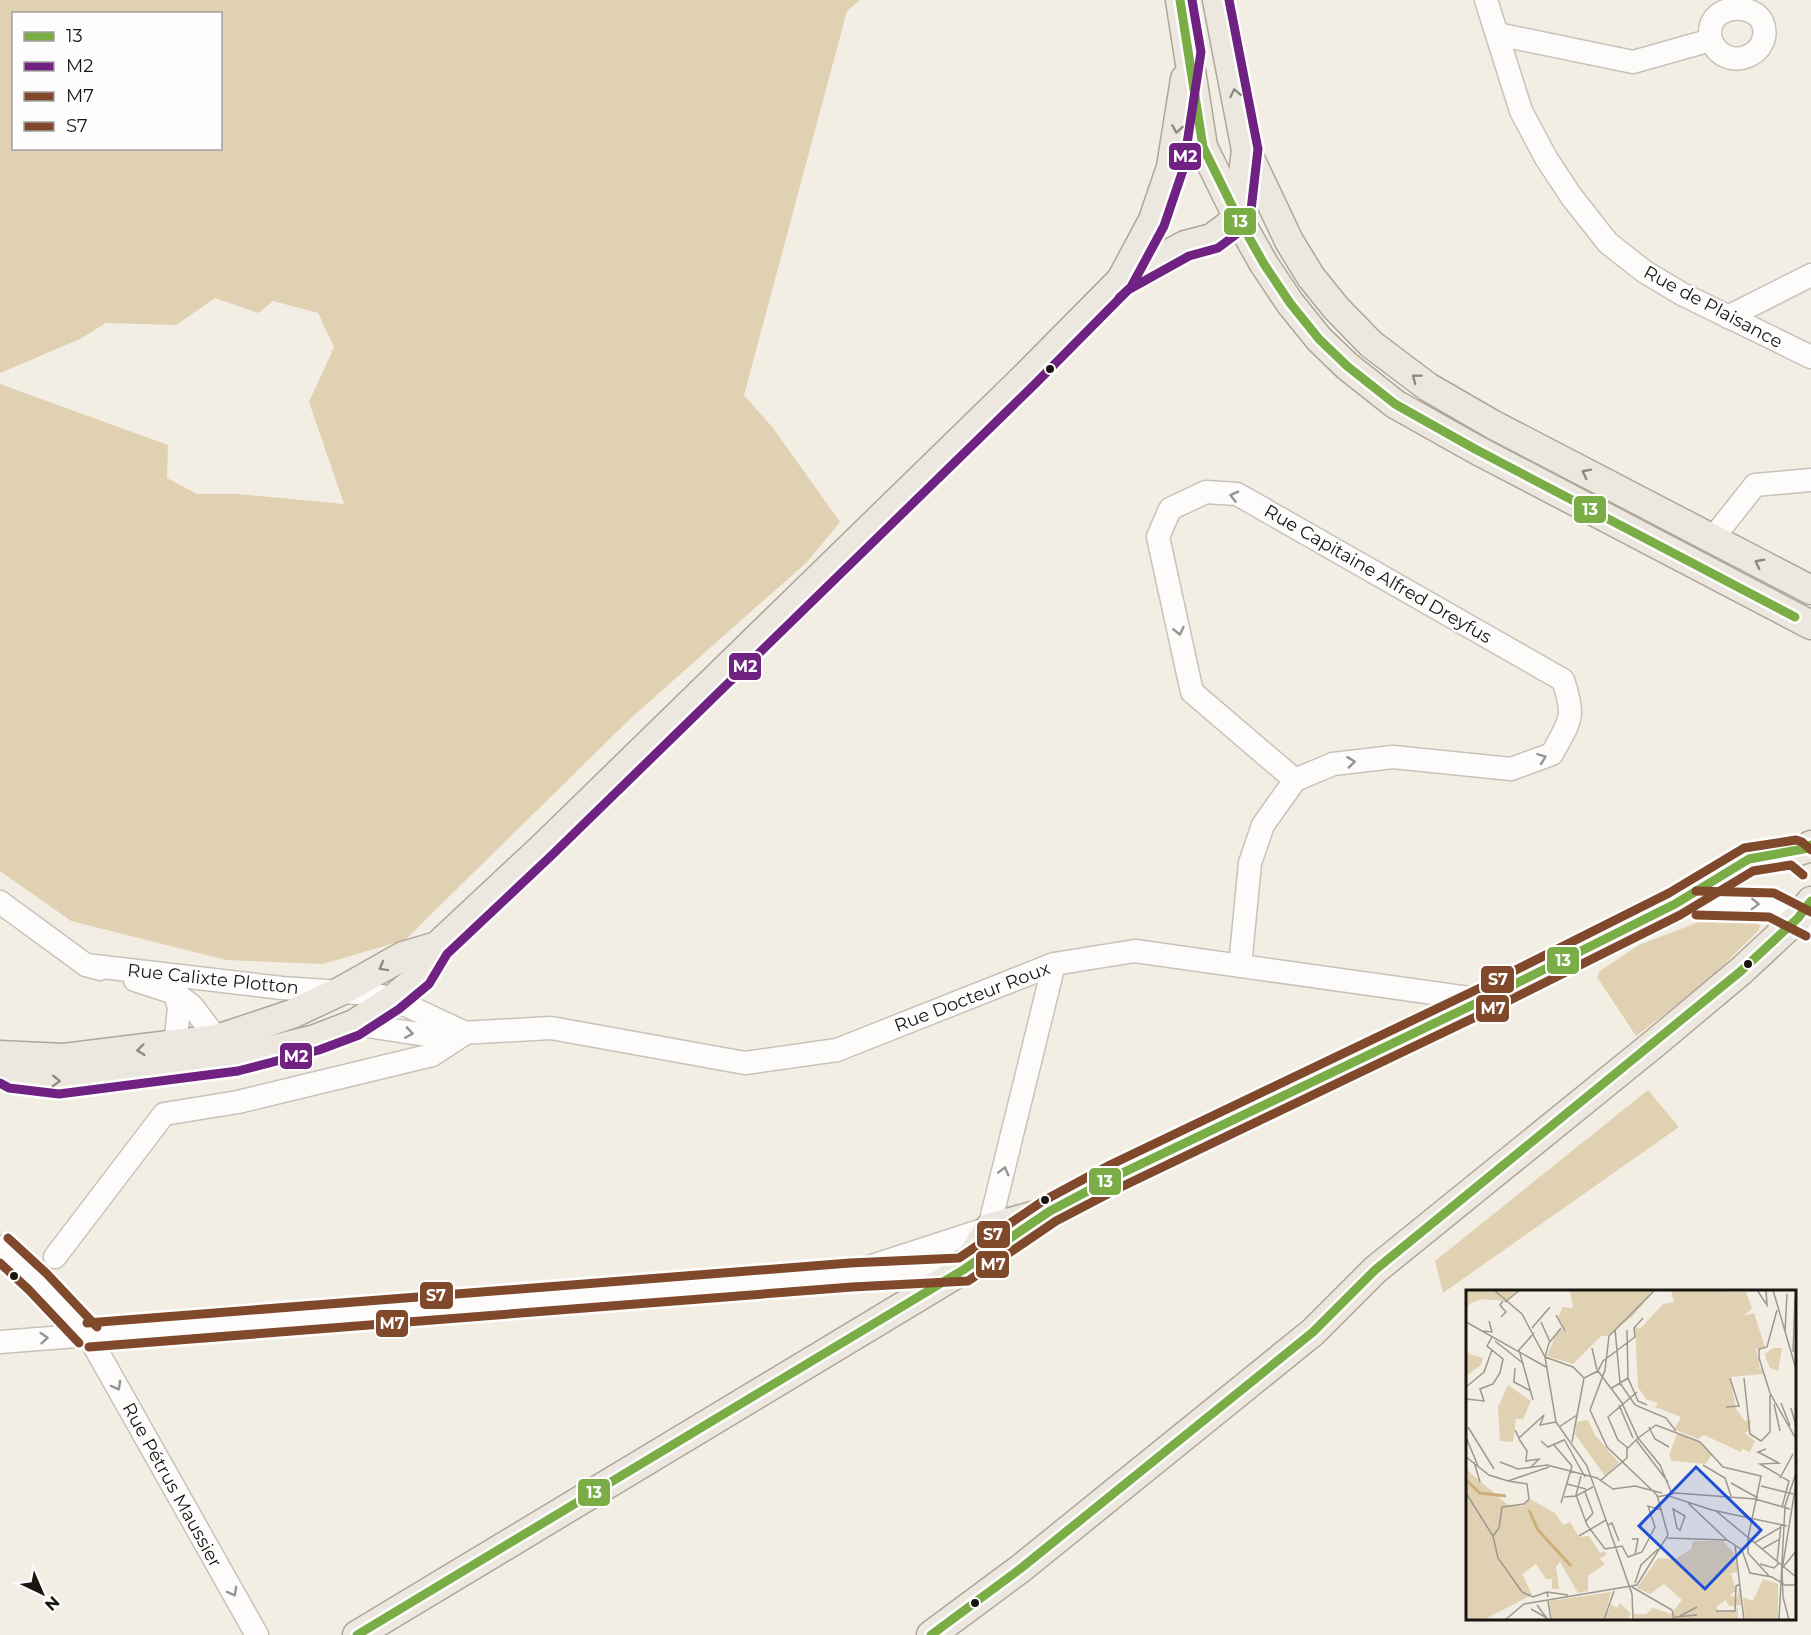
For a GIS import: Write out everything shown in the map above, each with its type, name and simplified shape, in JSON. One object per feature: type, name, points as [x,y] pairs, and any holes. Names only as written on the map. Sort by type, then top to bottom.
[{"type":"main road","points":[[1180,0],[1203,147],[1264,264],[1290,303],[1319,339],[1347,366],[1395,404],[1475,449],[1803,621],[1811,645]]},
{"type":"main road","points":[[1217,0],[1246,150],[1289,241],[1311,277],[1336,308],[1371,344],[1428,387],[1492,424],[1811,590]]},
{"type":"main road","points":[[0,1069],[11,1076],[58,1082],[236,1059],[315,1039],[354,1024],[393,999],[420,976],[437,946],[544,846],[1026,376],[1120,280],[1153,220],[1171,166],[1189,51]]},
{"type":"main road","points":[[1120,280],[1185,245],[1212,238],[1238,218],[1246,150]]},
{"type":"main road","points":[[1212,238],[1264,264]]},
{"type":"main road","points":[[357,1635],[963,1270],[989,1228],[1050,1211],[1116,1176],[1483,1000],[1675,904],[1749,859],[1806,854]]},
{"type":"main road","points":[[931,1635],[1020,1569],[1313,1332],[1375,1270],[1664,1036],[1807,914]]},
{"type":"main road","points":[[0,1055],[64,1058],[217,1039],[292,1014],[341,991],[403,956],[437,946]]},
{"type":"street","name":"Rue de Plaisance","points":[[1486,0],[1521,111],[1546,158],[1571,196],[1608,243],[1645,272],[1682,294],[1811,357]]},
{"type":"street","points":[[1497,34],[1633,62],[1711,40]]},
{"type":"street","points":[[1728,317],[1811,275]]},
{"type":"street","points":[[1713,538],[1755,485],[1811,480]]},
{"type":"street","name":"Rue Capitaine Alfred Dreyfus","points":[[1206,492],[1237,494],[1563,680],[1571,703],[1571,718],[1552,754],[1511,770],[1393,757],[1333,764],[1295,780],[1192,692],[1158,537],[1170,509],[1206,492]]},
{"type":"street","points":[[1240,966],[1250,863],[1263,825],[1295,780]]},
{"type":"street","name":"Rue Calixte Plotton","points":[[0,902],[86,965],[175,993],[192,1006],[217,1039],[249,1056]]},
{"type":"street","points":[[1675,904],[1709,902],[1772,905],[1807,914]]},
{"type":"street","name":"Rue Docteur Roux","points":[[354,1024],[426,1035],[551,1028],[745,1063],[837,1050],[1054,964],[1135,951],[1483,1000]]},
{"type":"street","points":[[851,1275],[989,1228],[1054,964]]},
{"type":"street","name":"Rue Calixte Plotton","points":[[86,965],[282,988],[341,991]]},
{"type":"street","name":"Rue Docteur Roux","points":[[341,991],[393,999],[465,1033]]},
{"type":"street","name":"Rue Calixte Plotton","points":[[175,993],[179,1008],[175,1046]]},
{"type":"street","points":[[55,1257],[164,1114],[238,1102],[432,1055],[465,1033]]},
{"type":"street","points":[[0,1342],[851,1275],[963,1270],[1050,1211]]},
{"type":"street","name":"Rue Pétrus Maussier","points":[[0,1247],[37,1281],[88,1335],[257,1635]]},
{"type":"shaded area","points":[[0,0],[860,0],[847,11],[744,395],[773,428],[840,522],[807,562],[631,718],[405,940],[323,964],[226,960],[71,921],[0,871],[0,384],[168,445],[167,478],[197,494],[238,494],[344,504],[309,402],[334,347],[318,313],[273,301],[258,313],[215,298],[176,325],[106,323],[80,339],[0,373]]},
{"type":"shaded area","points":[[1755,921],[1760,925],[1759,930],[1703,985],[1636,1036],[1597,977],[1600,971],[1639,945],[1699,922]]},
{"type":"shaded area","points":[[1648,1090],[1679,1127],[1443,1293],[1435,1261]]},
{"type":"transit line","name":"13","points":[[1180,0],[1203,147],[1264,264],[1290,303],[1319,339],[1347,366],[1395,404],[1475,449],[1795,617]]},
{"type":"transit line","name":"M2","points":[[1119,298],[1131,287],[1164,226],[1183,170],[1201,52],[1192,0]]},
{"type":"transit line","name":"M2","points":[[0,1083],[9,1088],[59,1094],[238,1071],[319,1050],[359,1035],[399,1009],[429,984],[447,954],[552,855],[1034,385],[1128,290],[1189,256],[1218,248],[1246,227],[1250,219],[1258,149],[1229,0]]},
{"type":"transit line","name":"S7","points":[[87,1323],[850,1263],[959,1258],[1043,1201],[1110,1165],[1478,989],[1669,893],[1744,848],[1796,840],[1811,850]]},
{"type":"transit line","name":"13","points":[[357,1635],[963,1270],[1050,1211],[1116,1176],[1483,1000],[1675,904],[1749,859],[1809,848],[1811,845]]},
{"type":"transit line","name":"M7","points":[[89,1347],[852,1287],[968,1281],[1056,1221],[1121,1187],[1488,1011],[1680,915],[1753,871],[1791,865],[1803,875]]},
{"type":"transit line","name":"S7","points":[[1696,891],[1774,893],[1811,912]]},
{"type":"transit line","name":"13","points":[[931,1635],[1020,1569],[1313,1332],[1375,1270],[1741,971],[1798,918],[1811,901]]},
{"type":"transit line","name":"M7","points":[[1696,915],[1769,917],[1806,936]]},
{"type":"transit line","name":"S7","points":[[8,1238],[46,1273],[97,1327]]},
{"type":"transit line","name":"M7","points":[[0,1263],[79,1343]]}]
